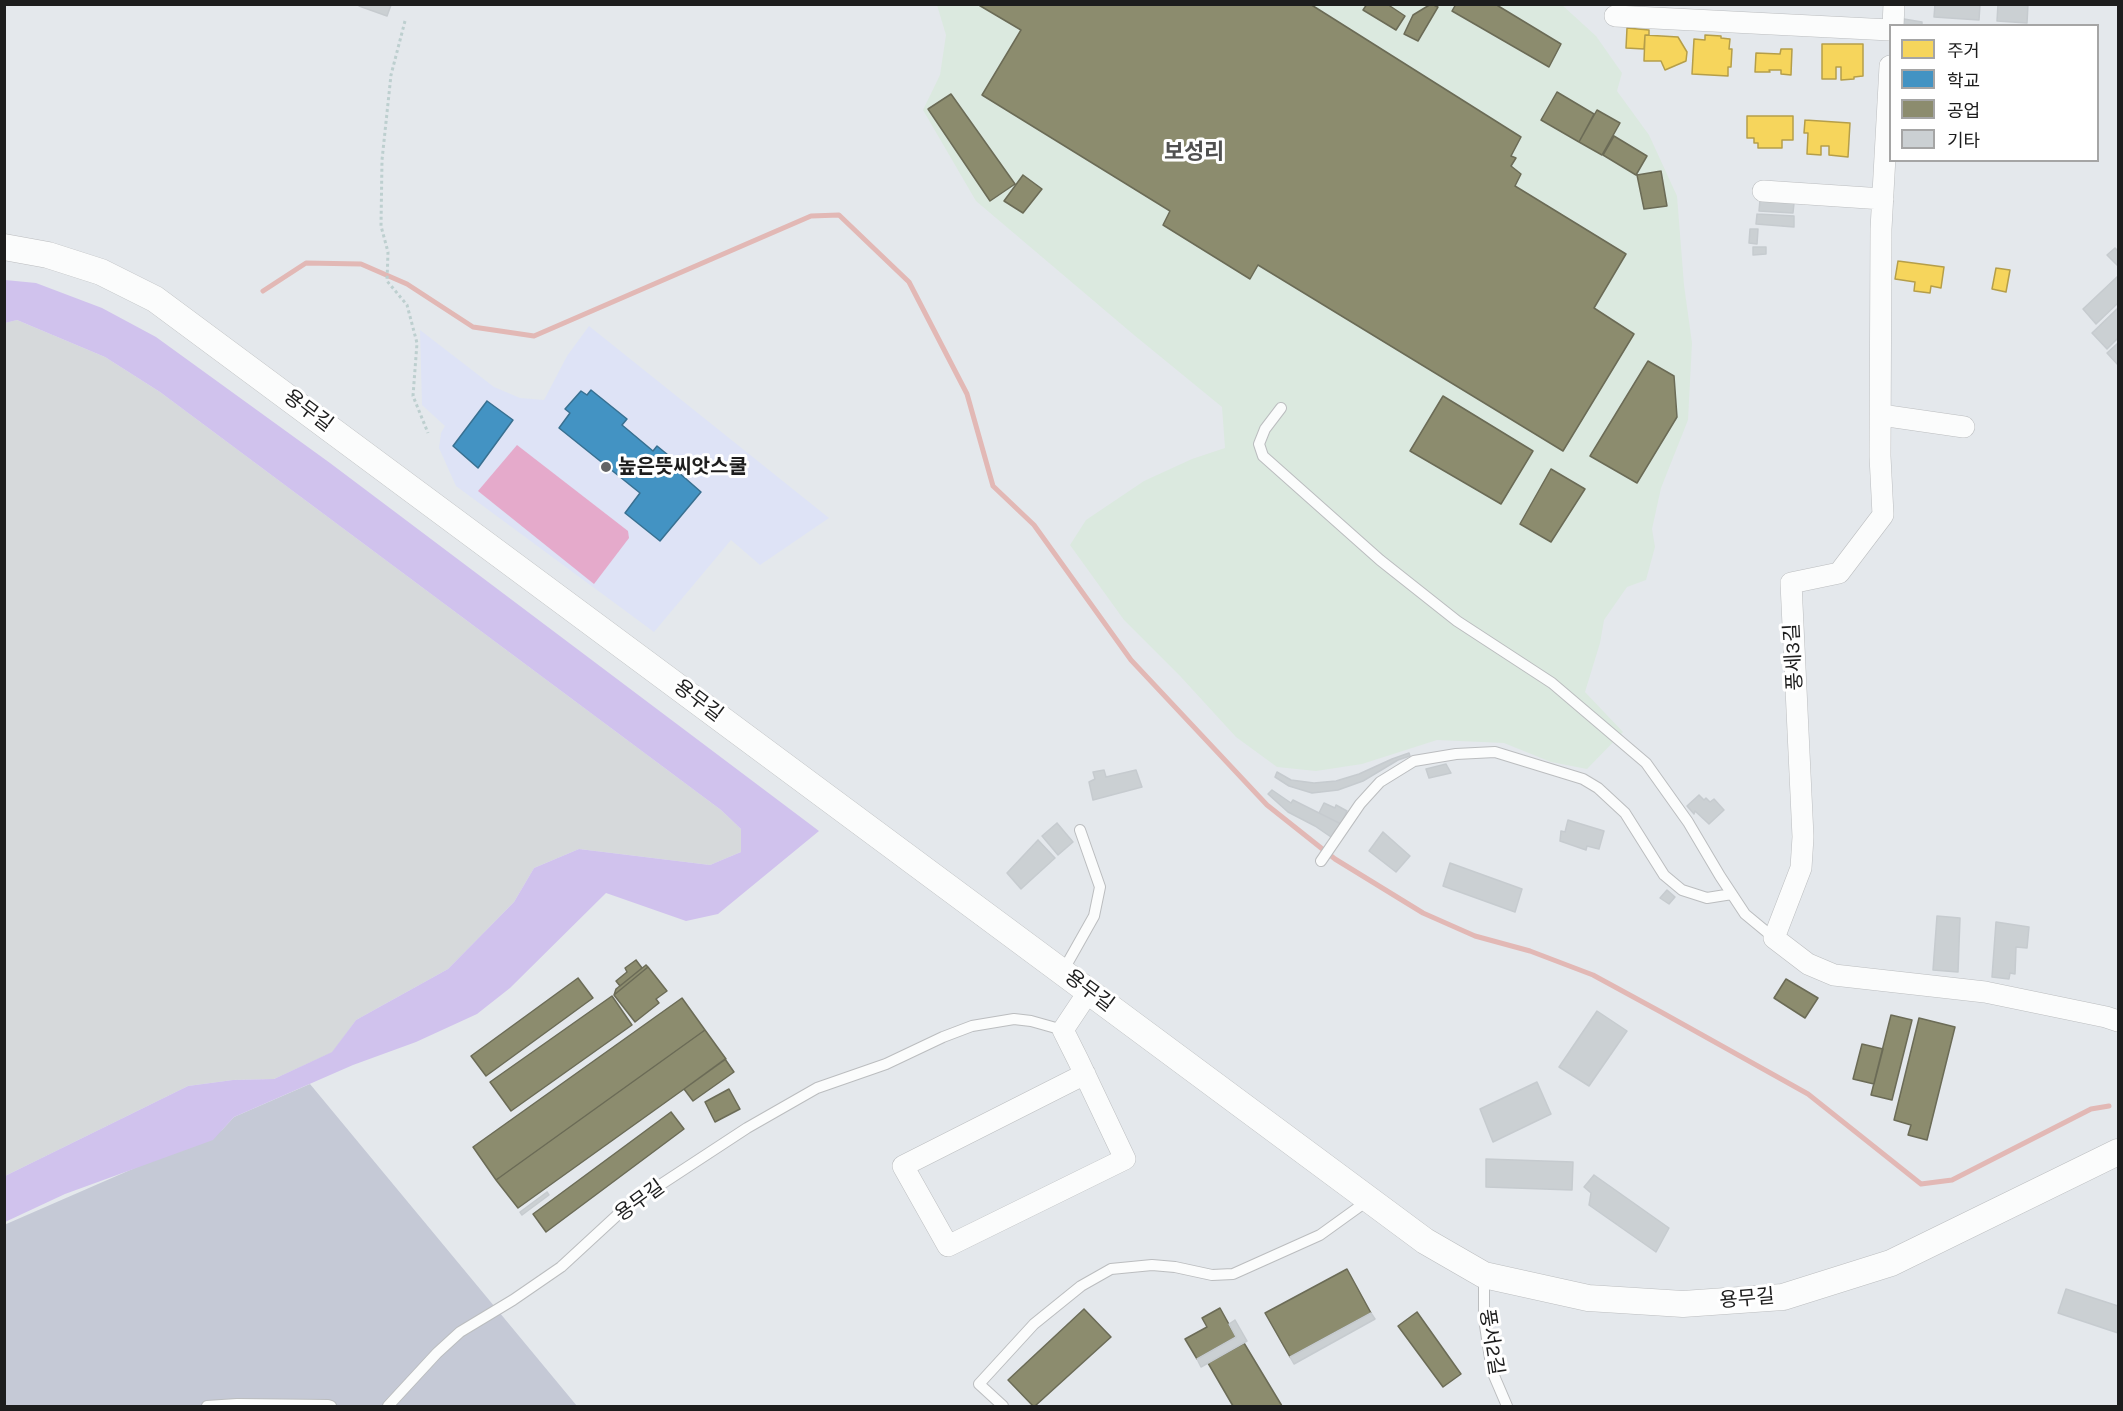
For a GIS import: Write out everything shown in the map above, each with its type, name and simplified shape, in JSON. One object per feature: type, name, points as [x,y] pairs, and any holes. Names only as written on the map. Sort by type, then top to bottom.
[{"type":"street","points":[[1893,24],[1894,4]]},
{"type":"street","points":[[1615,16],[1889,30]]},
{"type":"street","name":"풍세3길","points":[[1774,938],[1801,868],[1803,837],[1791,583],[1839,573],[1882,515],[1883,199],[1889,85]]},
{"type":"street","points":[[1763,191],[1883,199]]},
{"type":"street","name":"용무길","points":[[4,247],[48,255],[101,272],[155,299],[1425,1241],[1484,1275],[1600,1299],[1683,1304],[1783,1297],[1890,1263],[2118,1152]]},
{"type":"street","points":[[1881,415],[1964,427]]},
{"type":"street","points":[[1774,938],[1808,964],[1834,975],[1985,992],[2118,1021]]},
{"type":"street","points":[[1085,1074],[903,1166],[948,1245],[1125,1159],[1085,1074],[1063,1030],[1089,991]]},
{"type":"lane","points":[[1281,408],[1265,429],[1259,444],[1263,456],[1380,560],[1457,621],[1552,683],[1646,764],[1689,822],[1745,914],[1774,938]]},
{"type":"lane","points":[[1322,859],[1360,804],[1380,782],[1414,760],[1456,754],[1495,752],[1583,779],[1598,788],[1625,813],[1664,875],[1682,890],[1707,898],[1732,894]]},
{"type":"lane","points":[[1063,971],[1094,916],[1100,887],[1080,830]]},
{"type":"lane","name":"용무길","points":[[388,1407],[459,1332],[513,1300],[561,1267],[625,1208],[747,1128],[817,1088],[886,1064],[972,1026],[1014,1018],[1063,1030]]},
{"type":"lane","points":[[1003,1407],[979,1384],[1034,1324],[1081,1286],[1111,1269],[1152,1265],[1176,1267],[1212,1275],[1233,1274],[1320,1235],[1370,1199]]},
{"type":"lane","name":"풍서2길","points":[[1484,1275],[1484,1318],[1492,1371],[1507,1407]]},
{"type":"lane","points":[[207,1407],[237,1404],[328,1405],[331,1407]]},
{"type":"path","points":[[405,21],[391,75],[382,160],[381,226],[388,252],[387,281],[406,305],[417,343],[414,396],[428,434]]},
{"type":"shaded area","points":[[937,5],[1562,5],[1596,36],[1622,73],[1617,91],[1649,135],[1677,196],[1684,285],[1692,343],[1688,420],[1661,488],[1652,529],[1655,547],[1646,580],[1627,587],[1604,620],[1600,643],[1585,692],[1623,732],[1587,769],[1551,762],[1504,743],[1437,740],[1362,764],[1316,771],[1277,767],[1236,737],[1124,620],[1070,545],[1086,520],[1144,481],[1192,459],[1225,448],[1222,407],[976,201],[923,110],[940,75],[946,35]]},
{"type":"shaded area","points":[[5,280],[36,283],[102,308],[156,337],[330,463],[819,831],[718,914],[686,921],[606,893],[510,988],[477,1014],[416,1042],[353,1065],[234,1117],[213,1140],[65,1194],[5,1222],[5,1176],[188,1086],[233,1080],[274,1079],[332,1052],[356,1020],[448,969],[514,902],[534,868],[579,849],[710,865],[741,852],[741,829],[721,810],[160,392],[105,357],[17,320],[5,323]]},
{"type":"shaded area","points":[[17,320],[105,357],[160,392],[721,810],[741,829],[741,852],[710,865],[579,849],[534,868],[514,902],[448,969],[356,1020],[333,1052],[274,1079],[233,1080],[188,1086],[5,1176],[4,323]]},
{"type":"shaded area","name":"높은뜻씨앗스쿨","points":[[589,326],[829,518],[760,565],[731,540],[654,632],[456,486],[439,448],[441,433],[445,426],[422,405],[420,330],[494,387],[520,398],[544,400],[567,356]]},
{"type":"shaded area","points":[[517,445],[628,531],[629,538],[594,584],[478,491]]},
{"type":"shaded area","points":[[310,1084],[577,1406],[5,1406],[4,1225],[222,1130],[234,1117]]},
{"type":"building: 주거","points":[[1627,28],[1649,30],[1649,35],[1645,35],[1644,49],[1626,48]]},
{"type":"building: 주거","points":[[1645,35],[1678,37],[1687,52],[1686,61],[1665,70],[1661,61],[1644,61]]},
{"type":"building: 주거","points":[[1705,35],[1730,39],[1729,49],[1732,49],[1728,76],[1692,74],[1694,39],[1705,40]]},
{"type":"building: 주거","points":[[1822,44],[1863,44],[1863,76],[1841,80],[1841,67],[1836,67],[1836,79],[1822,79]]},
{"type":"building: 주거","points":[[1781,49],[1792,49],[1791,75],[1781,74],[1781,70],[1755,72],[1756,53],[1780,54]]},
{"type":"building: 주거","points":[[1747,116],[1793,116],[1793,140],[1782,140],[1782,148],[1758,148],[1758,143],[1754,143],[1754,138],[1747,138]]},
{"type":"building: 주거","points":[[1805,120],[1850,123],[1848,157],[1829,155],[1829,146],[1821,146],[1821,155],[1807,154],[1808,133],[1804,133]]},
{"type":"building: 주거","points":[[1898,261],[1944,267],[1941,288],[1931,286],[1930,293],[1914,291],[1915,282],[1895,279]]},
{"type":"building: 주거","points":[[1996,268],[2010,270],[2006,292],[1992,289]]},
{"type":"building: 학교","points":[[591,390],[627,419],[622,425],[653,451],[657,446],[673,459],[669,464],[701,492],[660,541],[625,513],[640,493],[559,428],[570,413],[565,409],[581,391],[587,395]]},
{"type":"building: 학교","points":[[487,401],[513,420],[478,468],[453,446]]},
{"type":"building: 공업","points":[[977,4],[1310,4],[1521,137],[1511,156],[1516,158],[1511,166],[1521,174],[1515,186],[1626,254],[1594,308],[1634,334],[1563,451],[1258,265],[1250,279],[1163,225],[1170,211],[982,95],[1021,30]]},
{"type":"building: 공업","points":[[1367,4],[1387,4],[1405,16],[1396,30],[1363,10]]},
{"type":"building: 공업","points":[[1431,4],[1438,7],[1418,41],[1404,34],[1413,15]]},
{"type":"building: 공업","points":[[1456,4],[1495,4],[1561,44],[1549,67],[1452,11]]},
{"type":"building: 공업","points":[[1557,92],[1594,114],[1579,142],[1541,120]]},
{"type":"building: 공업","points":[[951,94],[1015,184],[990,201],[928,109]]},
{"type":"building: 공업","points":[[1597,110],[1620,123],[1602,155],[1579,142]]},
{"type":"building: 공업","points":[[1614,136],[1647,156],[1636,175],[1603,155]]},
{"type":"building: 공업","points":[[1661,171],[1667,206],[1644,209],[1637,175]]},
{"type":"building: 공업","points":[[1023,175],[1042,189],[1023,213],[1004,201]]},
{"type":"building: 공업","points":[[1648,361],[1674,376],[1677,417],[1637,483],[1590,456]]},
{"type":"building: 공업","points":[[1443,396],[1533,451],[1501,504],[1410,451]]},
{"type":"building: 공업","points":[[1551,469],[1585,489],[1551,542],[1520,524]]},
{"type":"building: 공업","points":[[636,960],[642,968],[620,986],[616,981],[627,972],[625,968]]},
{"type":"building: 공업","points":[[646,965],[648,967],[614,995],[616,989]]},
{"type":"building: 공업","points":[[648,967],[667,991],[656,999],[659,1003],[635,1022],[614,995]]},
{"type":"building: 공업","points":[[578,978],[593,998],[486,1076],[471,1056]]},
{"type":"building: 공업","points":[[1786,979],[1818,998],[1805,1018],[1774,998]]},
{"type":"building: 공업","points":[[612,996],[632,1025],[511,1111],[490,1082]]},
{"type":"building: 공업","points":[[682,998],[705,1030],[496,1180],[473,1147]]},
{"type":"building: 공업","points":[[1891,1015],[1912,1020],[1892,1100],[1871,1095]]},
{"type":"building: 공업","points":[[1919,1018],[1955,1027],[1927,1140],[1908,1135],[1911,1125],[1894,1120]]},
{"type":"building: 공업","points":[[705,1030],[726,1059],[518,1208],[496,1180]]},
{"type":"building: 공업","points":[[1862,1044],[1883,1049],[1874,1084],[1853,1079]]},
{"type":"building: 공업","points":[[725,1059],[734,1072],[693,1101],[684,1089]]},
{"type":"building: 공업","points":[[729,1089],[740,1109],[715,1122],[705,1102]]},
{"type":"building: 공업","points":[[671,1112],[684,1129],[546,1232],[533,1214]]},
{"type":"building: 공업","points":[[1347,1269],[1371,1313],[1290,1357],[1265,1313]]},
{"type":"building: 공업","points":[[1220,1308],[1236,1337],[1197,1359],[1185,1339],[1207,1327],[1202,1318]]},
{"type":"building: 공업","points":[[1084,1309],[1111,1337],[1033,1406],[1008,1380]]},
{"type":"building: 공업","points":[[1417,1312],[1461,1374],[1443,1387],[1398,1326]]},
{"type":"building: 공업","points":[[1244,1343],[1282,1406],[1233,1406],[1208,1363]]},
{"type":"building: 기타","points":[[360,4],[391,5],[387,16],[359,6]]},
{"type":"building: 기타","points":[[1935,4],[1980,4],[1979,20],[1934,17]]},
{"type":"building: 기타","points":[[1998,4],[2028,4],[2027,23],[1997,21]]},
{"type":"building: 기타","points":[[1904,19],[1922,22],[1922,24],[1903,24]]},
{"type":"building: 기타","points":[[1760,200],[1794,203],[1793,213],[1759,211]]},
{"type":"building: 기타","points":[[1757,214],[1794,216],[1794,227],[1756,224]]},
{"type":"building: 기타","points":[[1750,229],[1758,229],[1757,244],[1749,243]]},
{"type":"building: 기타","points":[[1753,247],[1766,247],[1766,254],[1753,255]]},
{"type":"building: 기타","points":[[2115,248],[2118,251],[2118,266],[2107,255]]},
{"type":"building: 기타","points":[[2118,276],[2118,303],[2096,324],[2083,309]]},
{"type":"building: 기타","points":[[2118,308],[2118,338],[2107,349],[2092,333]]},
{"type":"building: 기타","points":[[2118,343],[2118,365],[2107,353]]},
{"type":"building: 기타","points":[[1409,753],[1410,756],[1398,760],[1363,781],[1338,790],[1312,793],[1289,786],[1275,777],[1277,772],[1291,780],[1314,783],[1336,781]]},
{"type":"building: 기타","points":[[1446,764],[1451,773],[1429,778],[1426,769]]},
{"type":"building: 기타","points":[[1104,770],[1106,777],[1136,770],[1142,787],[1093,800],[1089,782],[1095,779],[1093,772]]},
{"type":"building: 기타","points":[[1272,790],[1291,803],[1293,800],[1341,824],[1331,837],[1288,812],[1268,794]]},
{"type":"building: 기타","points":[[1699,795],[1710,802],[1714,799],[1724,810],[1709,824],[1687,806]]},
{"type":"building: 기타","points":[[1324,803],[1335,808],[1336,805],[1347,811],[1341,824],[1319,813]]},
{"type":"building: 기타","points":[[1568,820],[1604,831],[1599,849],[1587,846],[1586,850],[1560,841],[1561,831],[1565,832]]},
{"type":"building: 기타","points":[[1057,823],[1073,842],[1058,855],[1042,836]]},
{"type":"building: 기타","points":[[1383,832],[1410,856],[1396,872],[1369,851]]},
{"type":"building: 기타","points":[[1038,840],[1055,858],[1021,889],[1007,873]]},
{"type":"building: 기타","points":[[1450,863],[1522,889],[1515,912],[1443,886]]},
{"type":"building: 기타","points":[[1667,890],[1675,897],[1669,904],[1660,898]]},
{"type":"building: 기타","points":[[1937,916],[1960,918],[1958,972],[1933,970]]},
{"type":"building: 기타","points":[[1996,922],[2029,927],[2027,948],[2016,947],[2015,974],[2010,973],[2009,979],[1992,977]]},
{"type":"building: 기타","points":[[1597,1011],[1627,1031],[1589,1086],[1559,1067]]},
{"type":"building: 기타","points":[[1537,1082],[1551,1114],[1493,1142],[1480,1109]]},
{"type":"building: 기타","points":[[1486,1159],[1573,1162],[1572,1190],[1486,1187]]},
{"type":"building: 기타","points":[[1594,1175],[1669,1228],[1656,1252],[1589,1205],[1591,1193],[1584,1187]]},
{"type":"building: 기타","points":[[547,1192],[549,1195],[522,1215],[520,1212]]},
{"type":"building: 기타","points":[[2066,1289],[2118,1306],[2118,1333],[2058,1313]]},
{"type":"building: 기타","points":[[1371,1313],[1375,1319],[1294,1364],[1290,1357]]},
{"type":"building: 기타","points":[[1235,1320],[1247,1341],[1201,1367],[1197,1359],[1236,1337],[1229,1324]]},
{"type":"waterway","points":[[263,291],[306,263],[361,264],[407,284],[473,327],[534,336],[811,216],[839,215],[909,282],[967,394],[993,486],[1034,525],[1131,660],[1267,805],[1335,859],[1423,913],[1475,936],[1530,951],[1593,975],[1661,1012],[1808,1094],[1921,1184],[1952,1180],[2091,1109],[2109,1106]]},
{"type":"place","name":"높은뜻씨앗스쿨","points":[[606,467]]},
{"type":"district","name":"보성리","points":[[1194,153]]}]
